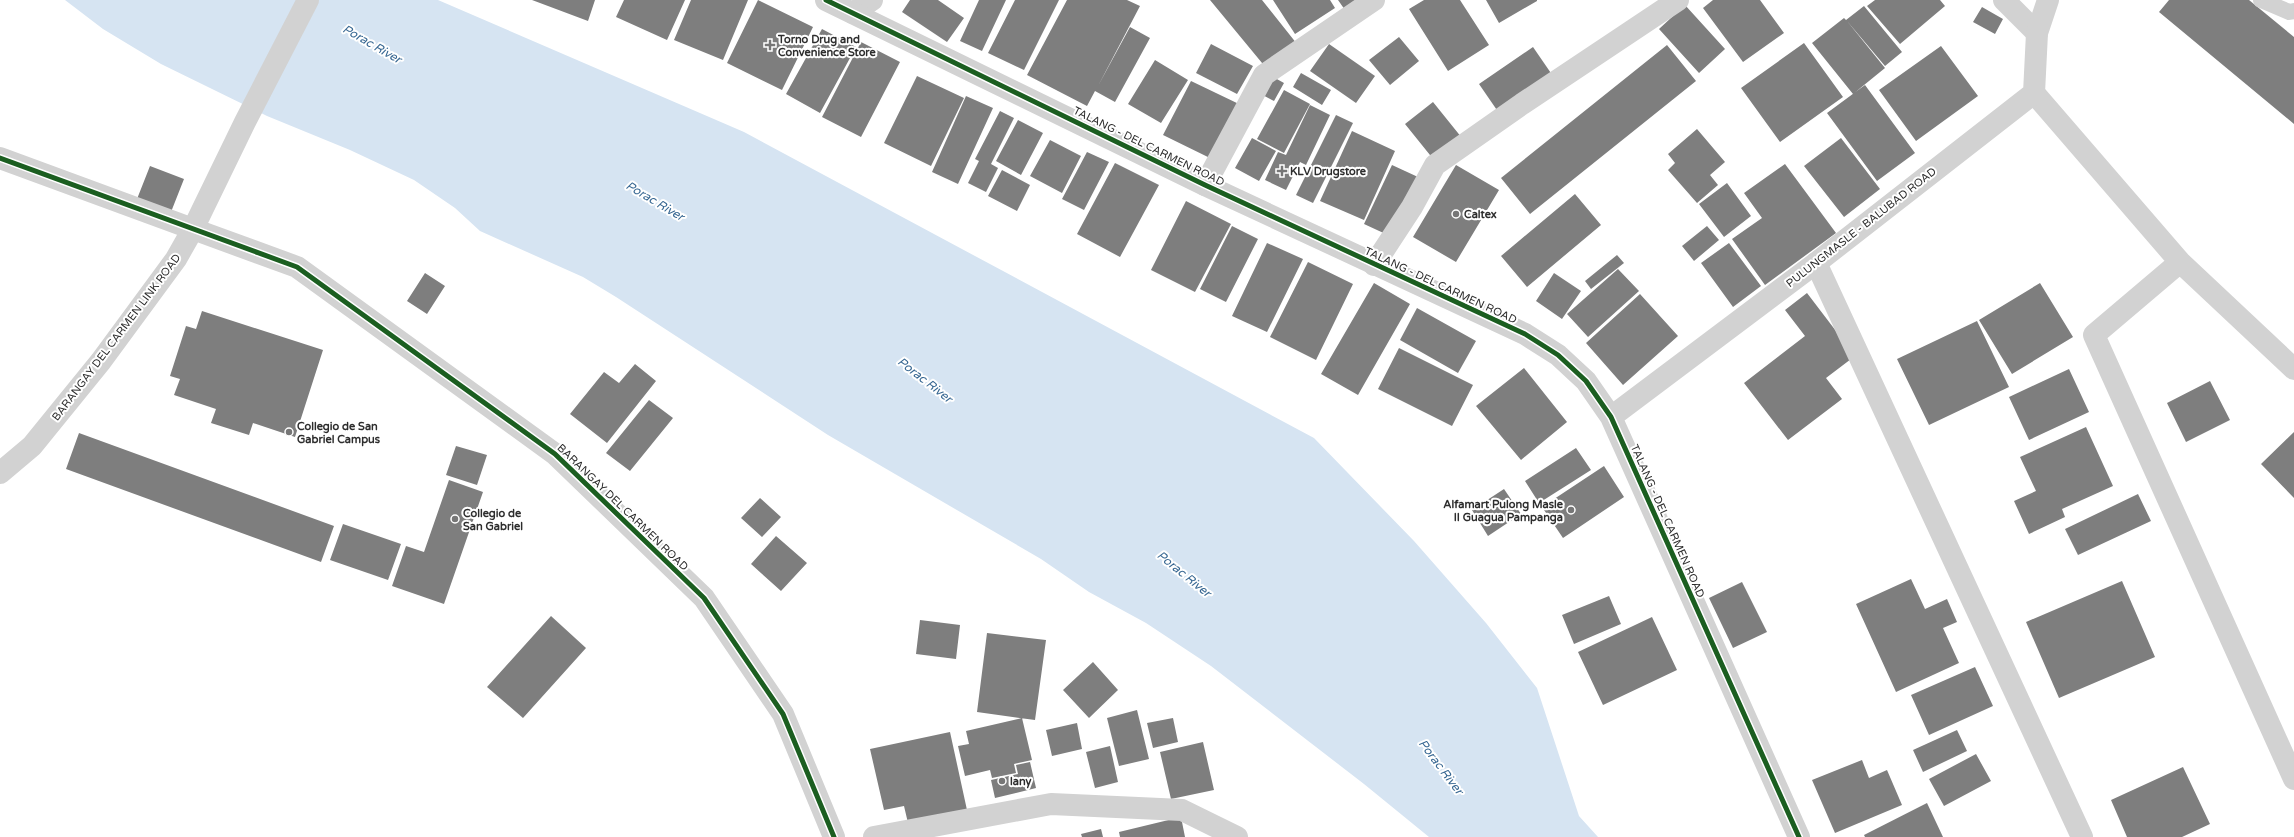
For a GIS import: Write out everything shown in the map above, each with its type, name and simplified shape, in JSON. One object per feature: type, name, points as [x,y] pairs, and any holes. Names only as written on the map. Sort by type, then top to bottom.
[{"type":"street","name":"BARANGAY DEL CARMEN LINK ROAD","points":[[0,473],[32,446],[101,361],[176,259],[193,229],[245,122],[308,0]]},
{"type":"street","name":"TALANG - DEL CARMEN ROAD","points":[[826,0],[1205,185],[1525,334],[1558,355],[1586,381],[1611,416],[1799,837]]},
{"type":"street","points":[[853,13],[872,0]]},
{"type":"street","points":[[1205,185],[1264,75],[1374,0]]},
{"type":"street","points":[[1374,265],[1412,207],[1435,165],[1522,104],[1678,0]]},
{"type":"street","points":[[2004,0],[2037,33]]},
{"type":"street","points":[[2048,0],[2037,33],[2034,93],[2180,262],[2294,369]]},
{"type":"street","name":"PULUNGMASLE - BALUBAD ROAD","points":[[1611,416],[1816,263],[2034,93]]},
{"type":"street","name":"BARANGAY DEL CARMEN ROAD","points":[[0,158],[297,267],[555,454],[704,598],[783,714],[834,837]]},
{"type":"street","points":[[2180,262],[2094,335],[2294,779]]},
{"type":"street","points":[[1816,263],[2082,837]]},
{"type":"street","points":[[874,837],[1051,804],[1182,810],[1237,837]]},
{"type":"lane","points":[[2261,0],[2289,12],[2294,11]]},
{"type":"water","name":"Porac River","points":[[65,0],[438,0],[744,132],[1314,438],[1414,541],[1486,623],[1537,688],[1579,816],[1598,837],[1429,837],[1364,784],[1211,666],[1146,623],[1089,592],[1041,559],[828,435],[616,297],[583,277],[480,231],[455,208],[414,180],[350,150],[267,116],[161,64],[103,29]]},
{"type":"building","points":[[532,0],[595,0],[588,21]]},
{"type":"building","points":[[624,0],[685,0],[667,40],[616,17]]},
{"type":"building","points":[[691,0],[748,0],[723,60],[674,40]]},
{"type":"building","name":"Torno Drug and Convenience Store","points":[[758,0],[813,27],[782,90],[727,63]]},
{"type":"building","points":[[910,0],[938,0],[964,18],[947,42],[902,12]]},
{"type":"building","points":[[979,0],[1006,0],[982,51],[960,41]]},
{"type":"building","points":[[1015,0],[1059,0],[1024,70],[988,53]]},
{"type":"building","points":[[1067,0],[1127,0],[1140,6],[1098,86],[1130,27],[1150,38],[1115,102],[1095,91],[1087,106],[1027,75]]},
{"type":"building","points":[[1210,0],[1262,0],[1297,44],[1267,69]]},
{"type":"building","points":[[1273,0],[1330,0],[1335,8],[1295,34]]},
{"type":"building","points":[[1338,0],[1360,0],[1345,10]]},
{"type":"building","points":[[1424,0],[1460,0],[1489,45],[1448,71],[1409,9]]},
{"type":"building","points":[[1486,0],[1537,0],[1537,1],[1499,23]]},
{"type":"building","points":[[1713,0],[1760,0],[1784,33],[1743,62],[1703,8]]},
{"type":"building","points":[[1875,0],[1940,0],[1945,6],[1900,44],[1867,6]]},
{"type":"building","points":[[2169,0],[2249,0],[2294,37],[2294,124],[2159,12]]},
{"type":"building","points":[[1685,5],[1725,49],[1699,73],[1659,29]]},
{"type":"building","points":[[1864,6],[1902,52],[1885,66],[1847,21],[1885,68],[1853,94],[1812,43],[1844,18],[1846,20]]},
{"type":"building","points":[[1982,7],[2003,19],[1995,34],[1973,22]]},
{"type":"building","points":[[822,29],[856,47],[820,113],[786,94]]},
{"type":"building","points":[[1399,37],[1419,61],[1390,85],[1369,60]]},
{"type":"building","points":[[861,42],[900,62],[861,137],[822,117]]},
{"type":"building","points":[[1804,43],[1843,97],[1780,142],[1741,88]]},
{"type":"building","points":[[1211,44],[1253,66],[1237,94],[1196,73]]},
{"type":"building","points":[[1329,44],[1375,76],[1356,103],[1310,71]]},
{"type":"building","points":[[1667,45],[1696,81],[1530,214],[1501,178]]},
{"type":"building","points":[[1941,46],[1978,96],[1916,141],[1879,90]]},
{"type":"building","points":[[1533,47],[1555,79],[1501,116],[1479,84]]},
{"type":"building","points":[[1155,60],[1188,80],[1161,123],[1128,104]]},
{"type":"building","points":[[1301,73],[1331,90],[1322,105],[1293,87]]},
{"type":"building","points":[[1268,74],[1284,83],[1274,101],[1257,92]]},
{"type":"building","points":[[917,76],[964,98],[931,166],[884,143]]},
{"type":"building","points":[[1191,81],[1241,105],[1214,160],[1163,135]]},
{"type":"building","points":[[1865,85],[1915,153],[1877,181],[1827,113]]},
{"type":"building","points":[[1284,90],[1310,104],[1284,153],[1257,139]]},
{"type":"building","points":[[966,96],[993,108],[958,184],[932,172]]},
{"type":"building","points":[[1433,102],[1462,138],[1434,160],[1405,124]]},
{"type":"building","points":[[1310,105],[1330,115],[1306,165],[1300,162],[1286,190],[1265,180],[1278,152],[1286,155]]},
{"type":"building","points":[[1000,111],[1014,118],[991,164],[998,168],[986,192],[968,183],[979,161],[975,159]]},
{"type":"building","points":[[1336,115],[1353,123],[1313,203],[1296,195]]},
{"type":"building","points":[[1018,120],[1043,133],[1021,175],[996,161]]},
{"type":"building","points":[[1697,129],[1725,162],[1710,175],[1718,185],[1697,203],[1668,170],[1675,163],[1668,154]]},
{"type":"building","points":[[1352,131],[1395,151],[1364,220],[1320,201]]},
{"type":"building","points":[[1252,138],[1276,151],[1259,181],[1235,168]]},
{"type":"building","points":[[1841,138],[1880,189],[1844,217],[1804,166]]},
{"type":"building","points":[[1050,140],[1081,156],[1062,193],[1030,176]]},
{"type":"building","points":[[1087,152],[1109,162],[1084,210],[1062,199]]},
{"type":"building","points":[[1115,163],[1159,185],[1120,257],[1077,234]]},
{"type":"building","points":[[1785,164],[1836,233],[1765,285],[1732,239],[1762,218],[1744,193]]},
{"type":"building","points":[[1392,165],[1418,177],[1390,236],[1364,224]]},
{"type":"building","name":"Caltex","points":[[1456,165],[1499,190],[1456,262],[1413,237]]},
{"type":"building","points":[[150,166],[184,179],[171,212],[137,199]]},
{"type":"building","points":[[1002,170],[1030,185],[1017,211],[988,196]]},
{"type":"building","points":[[1727,183],[1751,216],[1724,237],[1699,204]]},
{"type":"building","points":[[1575,194],[1601,225],[1527,287],[1501,256]]},
{"type":"building","points":[[1186,201],[1231,224],[1195,292],[1151,270]]},
{"type":"building","points":[[1232,226],[1258,239],[1226,302],[1200,289]]},
{"type":"building","points":[[1707,226],[1719,240],[1694,261],[1682,246]]},
{"type":"building","points":[[1267,243],[1303,259],[1267,332],[1232,316]]},
{"type":"building","points":[[1729,243],[1761,286],[1733,307],[1701,263]]},
{"type":"building","points":[[1617,255],[1624,263],[1591,289],[1585,281]]},
{"type":"building","points":[[1308,262],[1353,284],[1316,360],[1270,337]]},
{"type":"building","points":[[1618,269],[1639,291],[1588,337],[1567,314]]},
{"type":"building","points":[[425,273],[445,286],[427,314],[407,301]]},
{"type":"building","points":[[1554,273],[1581,291],[1562,319],[1536,301]]},
{"type":"building","points":[[1374,283],[1410,304],[1358,395],[1321,374]]},
{"type":"building","points":[[2040,283],[2073,337],[2012,374],[1979,320]]},
{"type":"building","points":[[1807,293],[1855,356],[1826,378],[1842,399],[1788,440],[1744,383],[1805,336],[1785,310]]},
{"type":"building","points":[[1640,294],[1678,336],[1623,385],[1586,343]]},
{"type":"building","points":[[1417,308],[1476,341],[1458,373],[1400,340]]},
{"type":"building","points":[[202,311],[323,350],[295,437],[253,423],[249,435],[211,423],[216,409],[174,395],[180,379],[170,376],[186,326],[196,329]]},
{"type":"building","points":[[1977,321],[2009,387],[1929,425],[1897,359]]},
{"type":"building","points":[[1399,348],[1473,385],[1452,426],[1378,389]]},
{"type":"building","points":[[635,364],[656,381],[607,443],[570,414],[604,372],[619,383]]},
{"type":"building","points":[[1524,368],[1567,422],[1521,460],[1476,406]]},
{"type":"building","points":[[2069,369],[2089,412],[2029,440],[2009,397]]},
{"type":"building","points":[[2210,381],[2230,420],[2186,442],[2167,403]]},
{"type":"building","points":[[649,400],[673,418],[630,471],[606,453]]},
{"type":"building","points":[[2086,427],[2113,486],[2062,509],[2065,517],[2029,534],[2014,501],[2036,491],[2020,457]]},
{"type":"building","points":[[2294,432],[2294,498],[2261,464]]},
{"type":"building","points":[[79,433],[334,526],[321,562],[66,469]]},
{"type":"building","points":[[456,446],[487,455],[477,485],[446,475]]},
{"type":"building","points":[[1576,448],[1591,470],[1539,503],[1525,481]]},
{"type":"building","points":[[1604,466],[1624,497],[1563,538],[1542,507]]},
{"type":"building","name":"Collegio de San Gabriel","points":[[449,480],[483,492],[444,604],[392,586],[406,546],[424,552]]},
{"type":"building","points":[[1504,489],[1521,514],[1488,536],[1472,510]]},
{"type":"building","points":[[2138,494],[2151,521],[2078,555],[2065,529]]},
{"type":"building","points":[[760,498],[781,517],[762,537],[741,518]]},
{"type":"building","points":[[343,524],[401,544],[388,580],[330,560]]},
{"type":"building","points":[[776,536],[807,563],[781,591],[751,564]]},
{"type":"building","points":[[1911,579],[1925,609],[1947,599],[1957,622],[1943,628],[1959,663],[1896,692],[1856,604]]},
{"type":"building","points":[[2122,581],[2155,657],[2059,698],[2026,622]]},
{"type":"building","points":[[1742,582],[1767,632],[1733,648],[1709,598]]},
{"type":"building","points":[[1609,596],[1621,624],[1574,644],[1562,615]]},
{"type":"building","points":[[551,616],[586,648],[523,718],[487,687]]},
{"type":"building","points":[[1652,617],[1677,670],[1603,705],[1578,652]]},
{"type":"building","points":[[920,620],[960,625],[956,659],[916,654]]},
{"type":"building","points":[[987,633],[1046,640],[1035,720],[977,712]]},
{"type":"building","points":[[1093,662],[1118,690],[1089,718],[1063,690]]},
{"type":"building","points":[[1975,667],[1993,706],[1929,735],[1911,695]]},
{"type":"building","points":[[1137,710],[1149,759],[1119,766],[1107,718]]},
{"type":"building","points":[[1022,718],[1032,760],[1014,764],[1016,773],[992,778],[990,770],[965,776],[958,746],[969,744],[966,731]]},
{"type":"building","points":[[1173,718],[1178,742],[1153,748],[1147,723]]},
{"type":"building","points":[[1077,723],[1082,749],[1052,756],[1046,730]]},
{"type":"building","points":[[1957,730],[1967,751],[1923,772],[1913,750]]},
{"type":"building","points":[[950,732],[967,810],[908,823],[904,806],[884,810],[870,749]]},
{"type":"building","points":[[1203,742],[1214,790],[1171,799],[1160,752]]},
{"type":"building","points":[[1110,746],[1118,782],[1095,788],[1086,752]]},
{"type":"building","points":[[1976,754],[1991,781],[1944,806],[1929,779]]},
{"type":"building","points":[[1862,760],[1869,778],[1887,770],[1902,805],[1835,833],[1812,780]]},
{"type":"building","points":[[1030,762],[1036,788],[995,798],[991,780],[1018,774],[1016,765]]},
{"type":"building","points":[[2183,767],[2210,824],[2182,837],[2127,837],[2111,800]]},
{"type":"building","points":[[1927,803],[1943,837],[1865,837],[1864,835]]},
{"type":"building","points":[[1181,817],[1185,837],[1120,837],[1119,832]]},
{"type":"building","points":[[1101,829],[1103,837],[1082,837],[1081,834]]},
{"type":"cycle path","points":[[826,0],[1205,185],[1525,334],[1558,355],[1586,381],[1611,417],[1799,837]]},
{"type":"cycle path","points":[[0,158],[297,267],[555,454],[704,598],[783,714],[834,837]]},
{"type":"place","name":"Torno Drug and Convenience Store","points":[[770,45]]},
{"type":"place","name":"KLV Drugstore","points":[[1282,171]]},
{"type":"place","name":"Caltex","points":[[1456,214]]},
{"type":"place","name":"Collegio de San Gabriel Campus","points":[[289,432]]},
{"type":"place","name":"Alfamart Pulong Masle II Guagua Pampanga","points":[[1571,510]]},
{"type":"place","name":"Collegio de San Gabriel","points":[[455,519]]},
{"type":"place","name":"lany","points":[[1002,781]]}]
